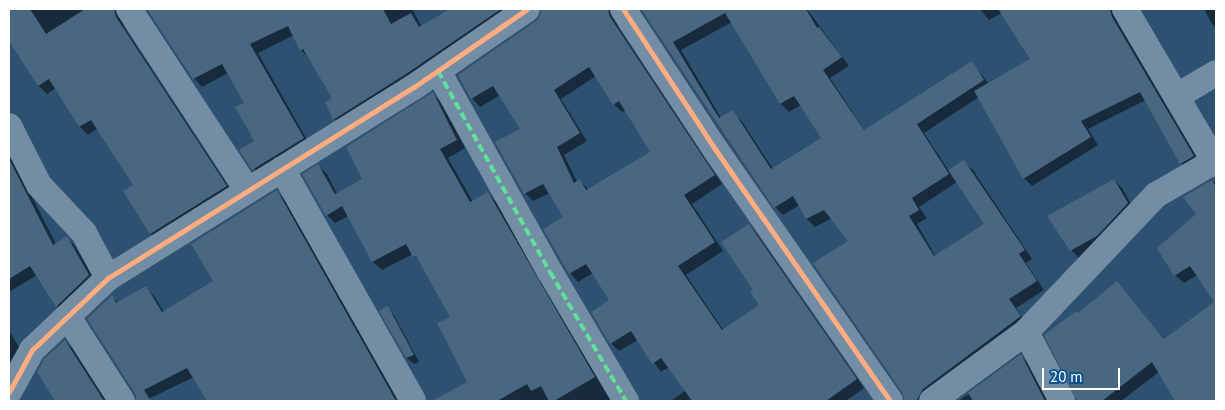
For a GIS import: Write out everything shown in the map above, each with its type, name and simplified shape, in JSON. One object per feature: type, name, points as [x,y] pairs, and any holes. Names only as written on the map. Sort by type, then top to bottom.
[{"type":"street","points":[[130,9],[248,191]]},
{"type":"street","points":[[9,392],[32,350],[108,278],[438,71],[527,9]]},
{"type":"street","points":[[624,9],[715,148],[890,401]]},
{"type":"street","points":[[932,401],[1026,332],[1156,195],[1215,162],[1125,9]]},
{"type":"street","points":[[438,71],[550,272],[626,401]]},
{"type":"street","points":[[1176,96],[1216,73]]},
{"type":"street","points":[[9,126],[40,185],[84,233],[108,278]]},
{"type":"street","points":[[282,169],[413,401]]},
{"type":"street","points":[[68,317],[122,401]]},
{"type":"street","points":[[1026,332],[1062,401]]},
{"type":"building","points":[[9,9],[30,9],[46,34],[85,9],[114,9],[116,17],[227,186],[150,234],[123,191],[133,185],[91,120],[79,127],[49,79],[38,86],[9,41]]},
{"type":"building","points":[[147,9],[383,9],[391,24],[411,13],[419,27],[450,9],[501,9],[406,74],[333,120],[325,102],[332,98],[303,49],[300,51],[288,26],[250,44],[304,138],[252,170],[239,150],[254,141],[235,107],[244,103],[222,64],[193,79]]},
{"type":"building","points":[[542,9],[608,9],[610,17],[715,175],[684,195],[715,242],[678,266],[722,330],[759,305],[750,292],[753,290],[721,242],[749,224],[857,379],[826,401],[692,401],[661,358],[652,364],[631,331],[610,344],[591,312],[609,300],[586,264],[569,274],[543,229],[563,217],[543,184],[524,194],[495,142],[520,129],[493,86],[471,99],[458,75],[536,21]],"holes":[[[589,67],[613,105],[619,101],[650,152],[586,190],[580,179],[574,183],[557,147],[580,133],[554,90]]]},
{"type":"building","points":[[641,9],[806,9],[817,28],[819,27],[842,57],[823,70],[864,130],[972,61],[984,80],[917,124],[949,174],[912,198],[919,210],[909,216],[934,256],[984,224],[948,170],[964,160],[1025,250],[1019,254],[1037,281],[1009,299],[1021,316],[923,389],[917,400],[905,401],[902,392],[813,263],[848,241],[824,210],[806,219],[793,196],[774,208]],"holes":[[[725,13],[780,104],[794,96],[821,138],[771,169],[733,110],[719,118],[673,42]]]},
{"type":"building","points":[[998,9],[1110,9],[1112,17],[1194,156],[1180,164],[1140,92],[1081,121],[1091,137],[1023,179],[974,91],[1030,59]]},
{"type":"building","points":[[433,92],[457,140],[440,149],[470,202],[488,192],[595,377],[554,401],[549,401],[541,386],[531,391],[527,384],[497,401],[432,401],[467,382],[437,323],[450,317],[416,256],[413,257],[406,244],[372,262],[342,206],[326,216],[302,174],[318,164],[340,203],[335,194],[362,179],[346,147]]},
{"type":"building","points":[[9,159],[53,245],[67,236],[89,275],[56,307],[30,266],[9,279]]},
{"type":"building","points":[[1114,179],[1128,203],[1097,236],[1070,251],[1047,216]]},
{"type":"building","points":[[1212,180],[1216,187],[1216,401],[1175,401],[1152,362],[1102,401],[1077,401],[1044,335],[1076,311],[1078,313],[1117,281],[1164,339],[1214,302],[1190,266],[1174,276],[1157,248],[1196,214],[1183,197]]},
{"type":"building","points":[[277,190],[396,401],[207,401],[187,368],[144,390],[151,401],[137,401],[135,393],[87,319],[112,295],[116,303],[146,286],[162,312],[213,281],[191,244]]},
{"type":"building","points":[[388,306],[414,355],[406,358],[379,311]]},
{"type":"building","points":[[65,340],[104,401],[55,401],[37,372],[44,359]]},
{"type":"building","points":[[1021,354],[1045,401],[973,401],[968,393]]},
{"type":"marked path","points":[[438,71],[550,272],[626,401]]},
{"type":"cycle path","points":[[9,392],[32,350],[108,278],[414,87],[527,9]]},
{"type":"cycle path","points":[[623,9],[715,149],[890,401]]}]
